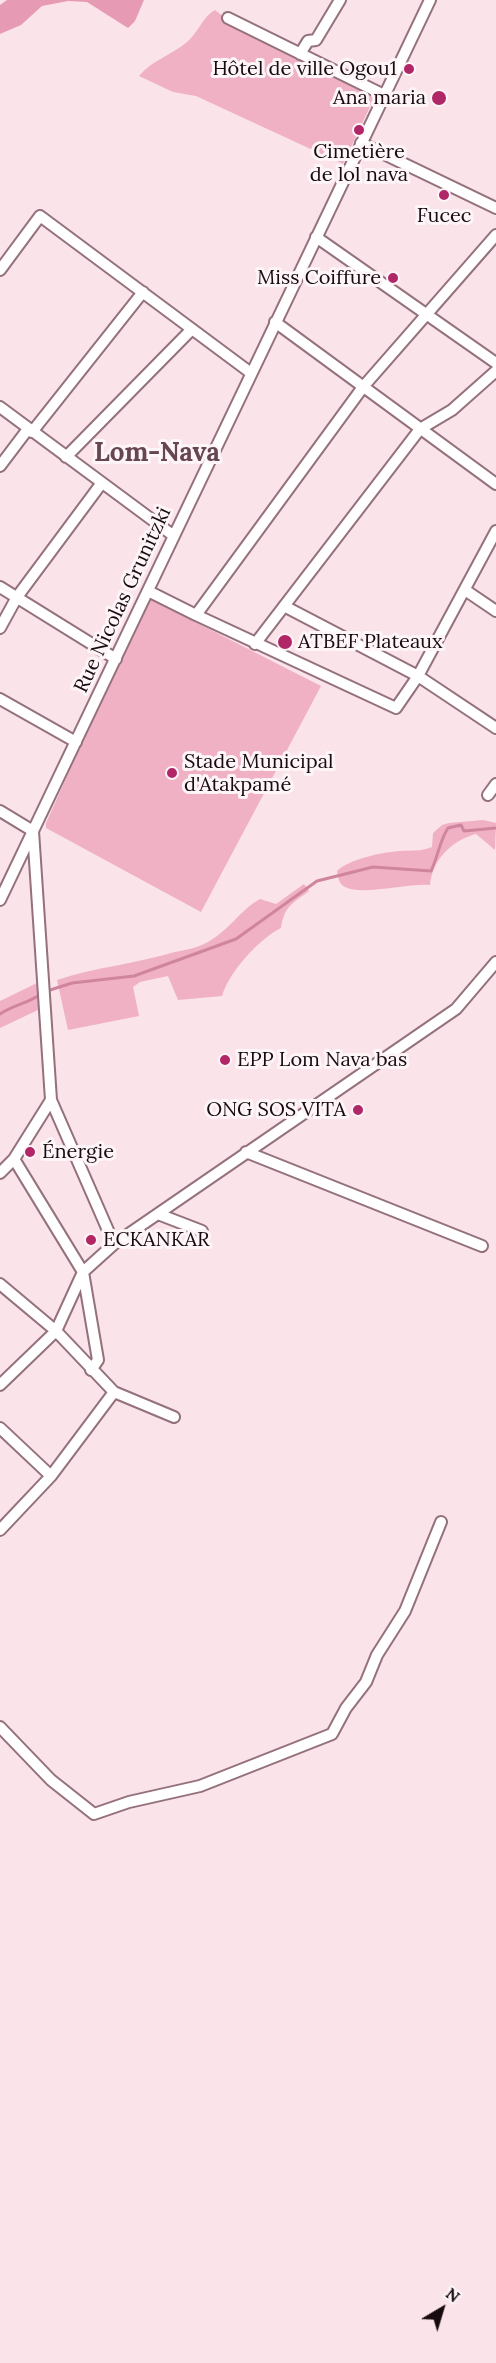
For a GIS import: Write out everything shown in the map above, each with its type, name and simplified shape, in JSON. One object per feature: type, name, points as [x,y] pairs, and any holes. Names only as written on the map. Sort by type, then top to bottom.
[{"type":"street","points":[[300,54],[308,41],[316,40],[340,0]]},
{"type":"street","name":"Rue Nicolas Grunitzki","points":[[0,900],[430,0]]},
{"type":"street","points":[[228,18],[384,95]]},
{"type":"street","points":[[361,143],[496,208]]},
{"type":"street","points":[[0,270],[40,216],[251,373]]},
{"type":"street","points":[[196,615],[363,387],[496,235]]},
{"type":"street","points":[[316,237],[496,363]]},
{"type":"street","points":[[0,466],[143,292]]},
{"type":"street","points":[[275,322],[496,484]]},
{"type":"street","points":[[66,457],[192,329]]},
{"type":"street","points":[[255,644],[420,429],[452,410],[496,371]]},
{"type":"street","points":[[0,407],[174,536]]},
{"type":"street","points":[[0,627],[17,597],[101,484]]},
{"type":"street","points":[[148,591],[255,644],[396,708],[418,676],[496,531]]},
{"type":"street","points":[[0,587],[116,659]]},
{"type":"street","points":[[465,590],[496,611]]},
{"type":"street","points":[[284,606],[418,676],[496,728]]},
{"type":"street","points":[[0,699],[76,742]]},
{"type":"street","points":[[488,795],[496,784]]},
{"type":"street","points":[[0,810],[33,831],[51,1100],[114,1244]]},
{"type":"street","points":[[0,1385],[56,1331],[83,1272],[114,1244],[456,1009],[496,962]]},
{"type":"street","points":[[0,1173],[14,1159],[51,1100]]},
{"type":"street","points":[[246,1152],[482,1246]]},
{"type":"street","points":[[14,1159],[83,1272],[98,1360],[91,1370]]},
{"type":"street","points":[[158,1214],[202,1231]]},
{"type":"street","points":[[0,1284],[56,1331],[114,1392],[174,1417]]},
{"type":"street","points":[[0,1530],[51,1476],[114,1392]]},
{"type":"street","points":[[0,1428],[51,1476]]},
{"type":"street","points":[[0,1726],[51,1780],[94,1814],[129,1802],[200,1786],[332,1734],[346,1708],[366,1682],[377,1655],[405,1611],[441,1522]]},
{"type":"shaded area","points":[[7,0],[144,0],[135,21],[128,28],[87,2],[68,1],[42,6],[21,25],[0,34],[0,5]]},
{"type":"shaded area","points":[[215,10],[246,34],[375,96],[343,164],[196,96],[173,92],[139,76],[144,70],[187,42],[207,16]]},
{"type":"shaded area","name":"Stade Municipal d'Atakpamé","points":[[150,599],[321,686],[201,912],[46,828],[46,823],[104,693]]},
{"type":"shaded area","points":[[483,820],[496,823],[495,850],[476,834],[459,841],[439,859],[430,885],[362,890],[345,887],[339,881],[337,871],[350,863],[385,853],[428,849],[432,847],[433,833],[442,825]]},
{"type":"shaded area","points":[[304,884],[309,891],[287,910],[281,928],[263,940],[246,957],[231,977],[222,996],[178,1000],[168,976],[140,982],[133,987],[139,1016],[68,1030],[57,980],[199,946],[221,933],[260,899],[276,904]]},
{"type":"shaded area","points":[[37,983],[40,1009],[0,1028],[0,1001]]},
{"type":"waterway","points":[[47,991],[72,983],[134,976],[236,939],[317,881],[373,867],[431,871],[448,828],[461,825],[464,831],[496,828]]},
{"type":"waterway","points":[[0,1014],[41,994]]},
{"type":"place","name":"Hôtel de ville Ogou1","points":[[409,69]]},
{"type":"place","name":"Ana maria","points":[[439,98]]},
{"type":"place","name":"Cimetière de lol nava","points":[[359,130]]},
{"type":"place","name":"Fucec","points":[[444,195]]},
{"type":"place","name":"Miss Coiffure","points":[[393,278]]},
{"type":"place","name":"ATBEF Plateaux","points":[[285,642]]},
{"type":"place","name":"Stade Municipal d'Atakpamé","points":[[172,773]]},
{"type":"place","name":"EPP Lom Nava bas","points":[[225,1060]]},
{"type":"place","name":"ONG SOS VITA","points":[[358,1110]]},
{"type":"place","name":"Énergie","points":[[30,1152]]},
{"type":"place","name":"ECKANKAR","points":[[91,1240]]},
{"type":"district","name":"Lom-Nava","points":[[157,454]]}]
